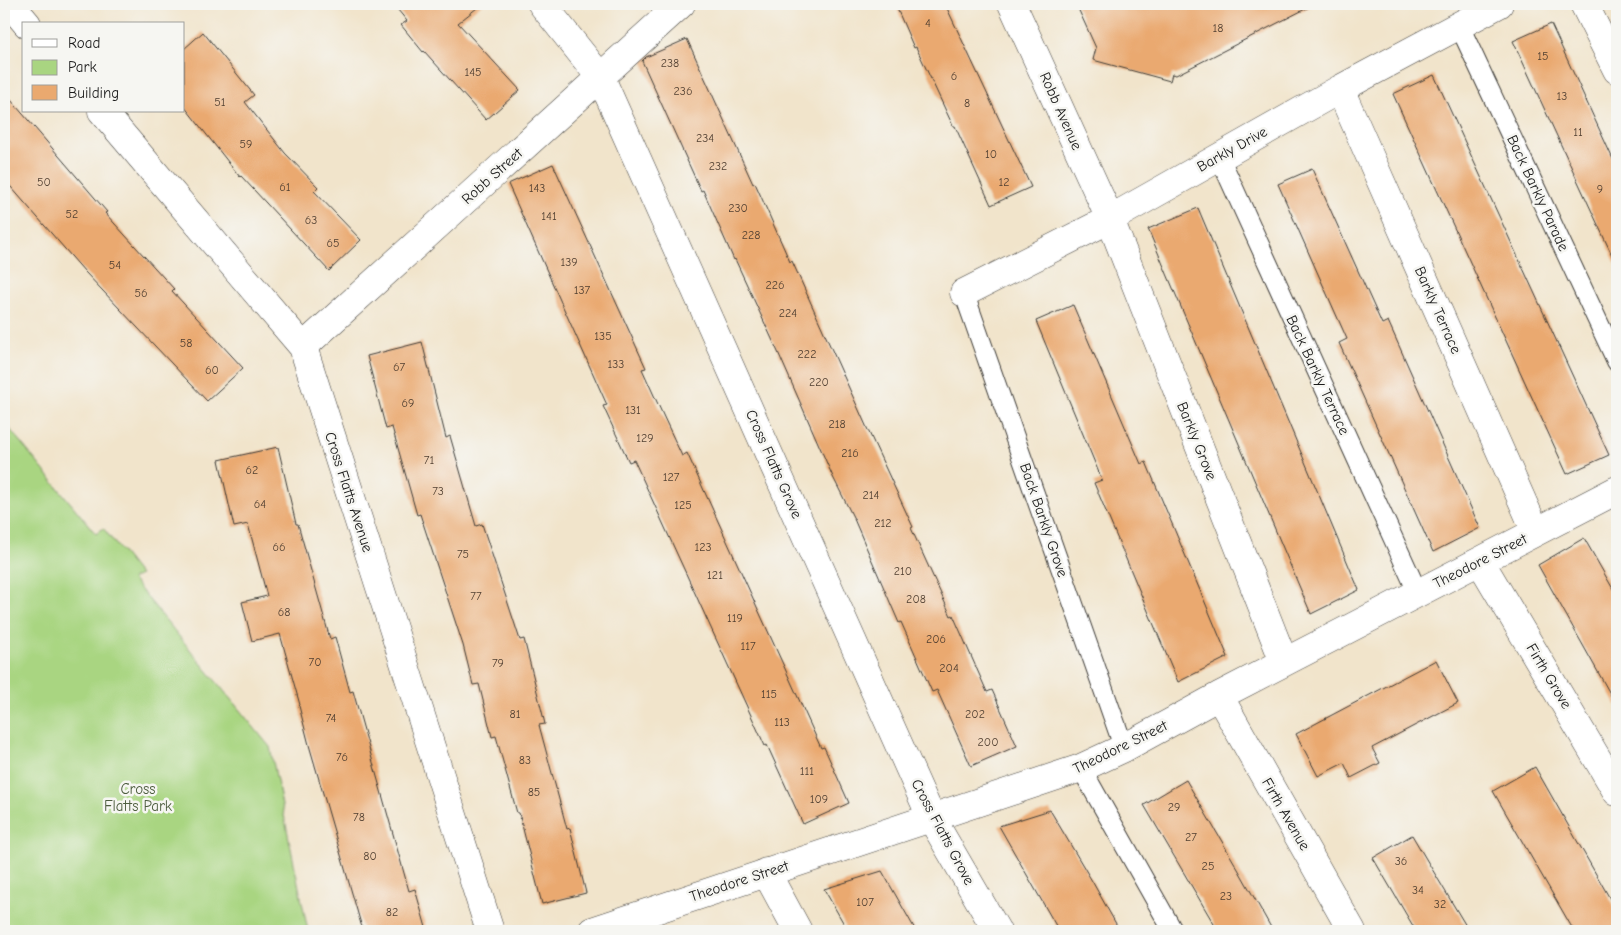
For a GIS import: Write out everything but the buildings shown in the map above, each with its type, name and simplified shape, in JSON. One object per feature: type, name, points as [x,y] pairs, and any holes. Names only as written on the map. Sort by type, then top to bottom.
[{"type":"street","points":[[10,4],[25,22]]},
{"type":"street","name":"Cross Flatts Grove","points":[[542,4],[601,78],[932,818],[997,931]]},
{"type":"street","name":"Robb Street","points":[[303,348],[681,4]]},
{"type":"street","name":"Robb Avenue","points":[[1012,4],[1110,219]]},
{"type":"street","name":"Barkly Drive","points":[[964,293],[1110,219],[1340,89],[1499,4]]},
{"type":"street","points":[[1584,4],[1617,70]]},
{"type":"street","name":"Barkly Terrace","points":[[1340,89],[1536,532]]},
{"type":"street","name":"Cross Flatts Avenue","points":[[103,112],[303,348],[490,931]]},
{"type":"street","name":"Barkly Grove","points":[[1110,219],[1284,662]]},
{"type":"street","name":"Theodore Street","points":[[592,931],[639,924],[766,872],[1081,768],[1124,748],[1219,696],[1536,532],[1614,498]]},
{"type":"street","name":"Firth Grove","points":[[1480,561],[1617,792]]},
{"type":"street","name":"Firth Avenue","points":[[1219,696],[1352,931]]},
{"type":"street","points":[[766,872],[798,931]]},
{"type":"lane","name":"Back Barkly Parade","points":[[1459,25],[1617,362]]},
{"type":"lane","name":"Back Barkly Terrace","points":[[1219,156],[1418,593]]},
{"type":"lane","name":"Back Barkly Grove","points":[[964,293],[1124,748]]},
{"type":"lane","points":[[1081,768],[1173,931]]},
{"type":"green space","name":"Cross Flatts Park","points":[[4,422],[96,534],[103,528],[140,575],[132,579],[270,747],[308,931],[4,931]]}]
